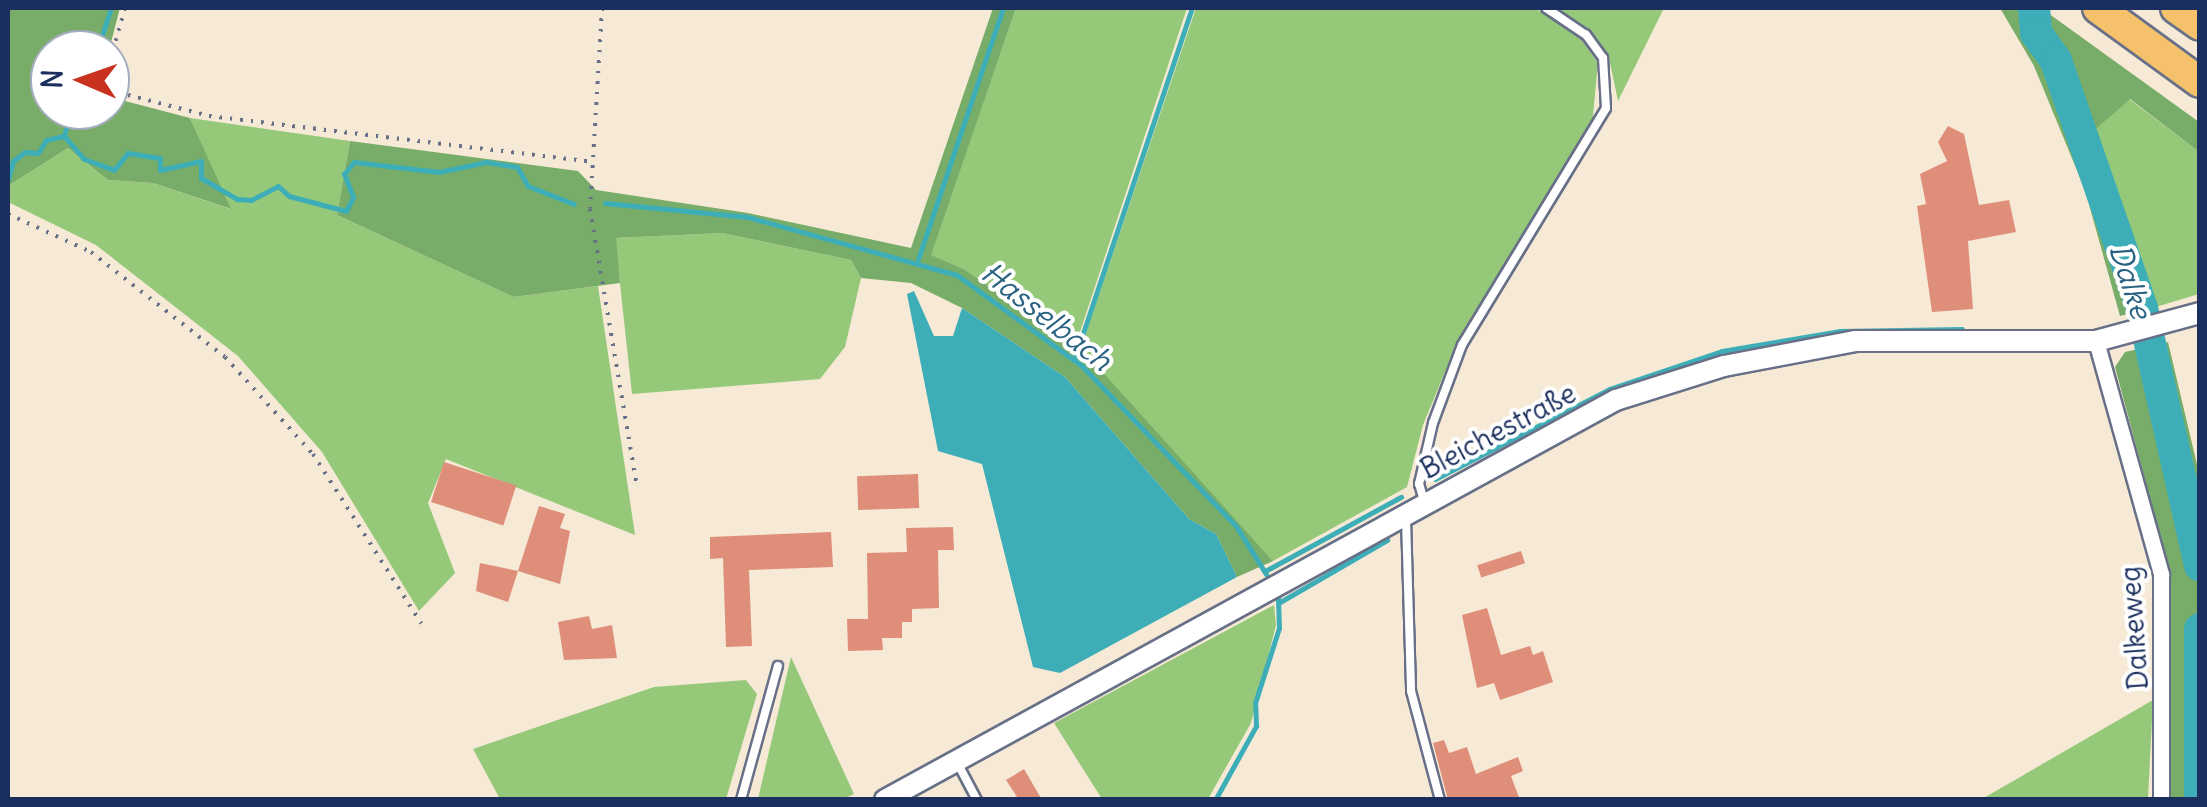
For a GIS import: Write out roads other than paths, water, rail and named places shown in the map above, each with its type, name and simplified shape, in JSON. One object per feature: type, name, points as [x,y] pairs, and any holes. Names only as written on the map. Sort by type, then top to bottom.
[{"type":"highway","points":[[2098,8],[2200,82]]},
{"type":"highway","points":[[2176,8],[2200,25]]},
{"type":"street","name":"Bleichestraße","points":[[885,800],[1424,501],[1616,400],[1724,366],[1856,341],[2103,340],[2200,313]]},
{"type":"street","name":"Dalkeweg","points":[[2103,340],[2161,574],[2161,800]]},
{"type":"lane","points":[[1424,501],[1419,484],[1433,423],[1462,346],[1606,108],[1602,58],[1586,35],[1546,8]]},
{"type":"lane","points":[[1404,512],[1410,691],[1440,800]]},
{"type":"lane","points":[[741,800],[778,666]]},
{"type":"lane","points":[[955,760],[980,798]]},
{"type":"water","points":[[914,291],[934,336],[953,336],[962,308],[1065,377],[1189,519],[1216,534],[1237,577],[1060,673],[1033,667],[982,464],[938,451],[907,294]]},
{"type":"waterway","points":[[104,30],[111,8]]},
{"type":"waterway","points":[[918,259],[1003,8]]},
{"type":"waterway","points":[[1074,360],[1192,8]]},
{"type":"waterway","name":"Dalke","points":[[2034,8],[2036,33],[2056,61],[2142,308],[2200,566]]},
{"type":"waterway","points":[[64,135],[66,130]]},
{"type":"waterway","name":"Hasselbach","points":[[8,179],[13,161],[25,152],[38,153],[46,140],[64,136],[84,159],[114,170],[128,153],[160,158],[160,170],[201,161],[201,178],[237,199],[251,200],[278,186],[289,196],[346,211],[353,197],[344,174],[354,162],[439,172],[486,162],[517,167],[528,186],[574,204]]},
{"type":"waterway","name":"Hasselbach","points":[[605,203],[748,217],[957,275],[1082,366],[1236,526],[1266,574]]},
{"type":"waterway","points":[[1435,479],[1609,389],[1722,351],[1840,331],[1962,329]]},
{"type":"waterway","points":[[1265,571],[1401,497]]},
{"type":"waterway","points":[[1280,602],[1387,540]]},
{"type":"waterway","name":"Hasselbach","points":[[1215,800],[1256,726],[1255,703],[1279,628],[1278,597]]},
{"type":"waterway","name":"Dalke","points":[[2200,629],[2200,799]]}]
